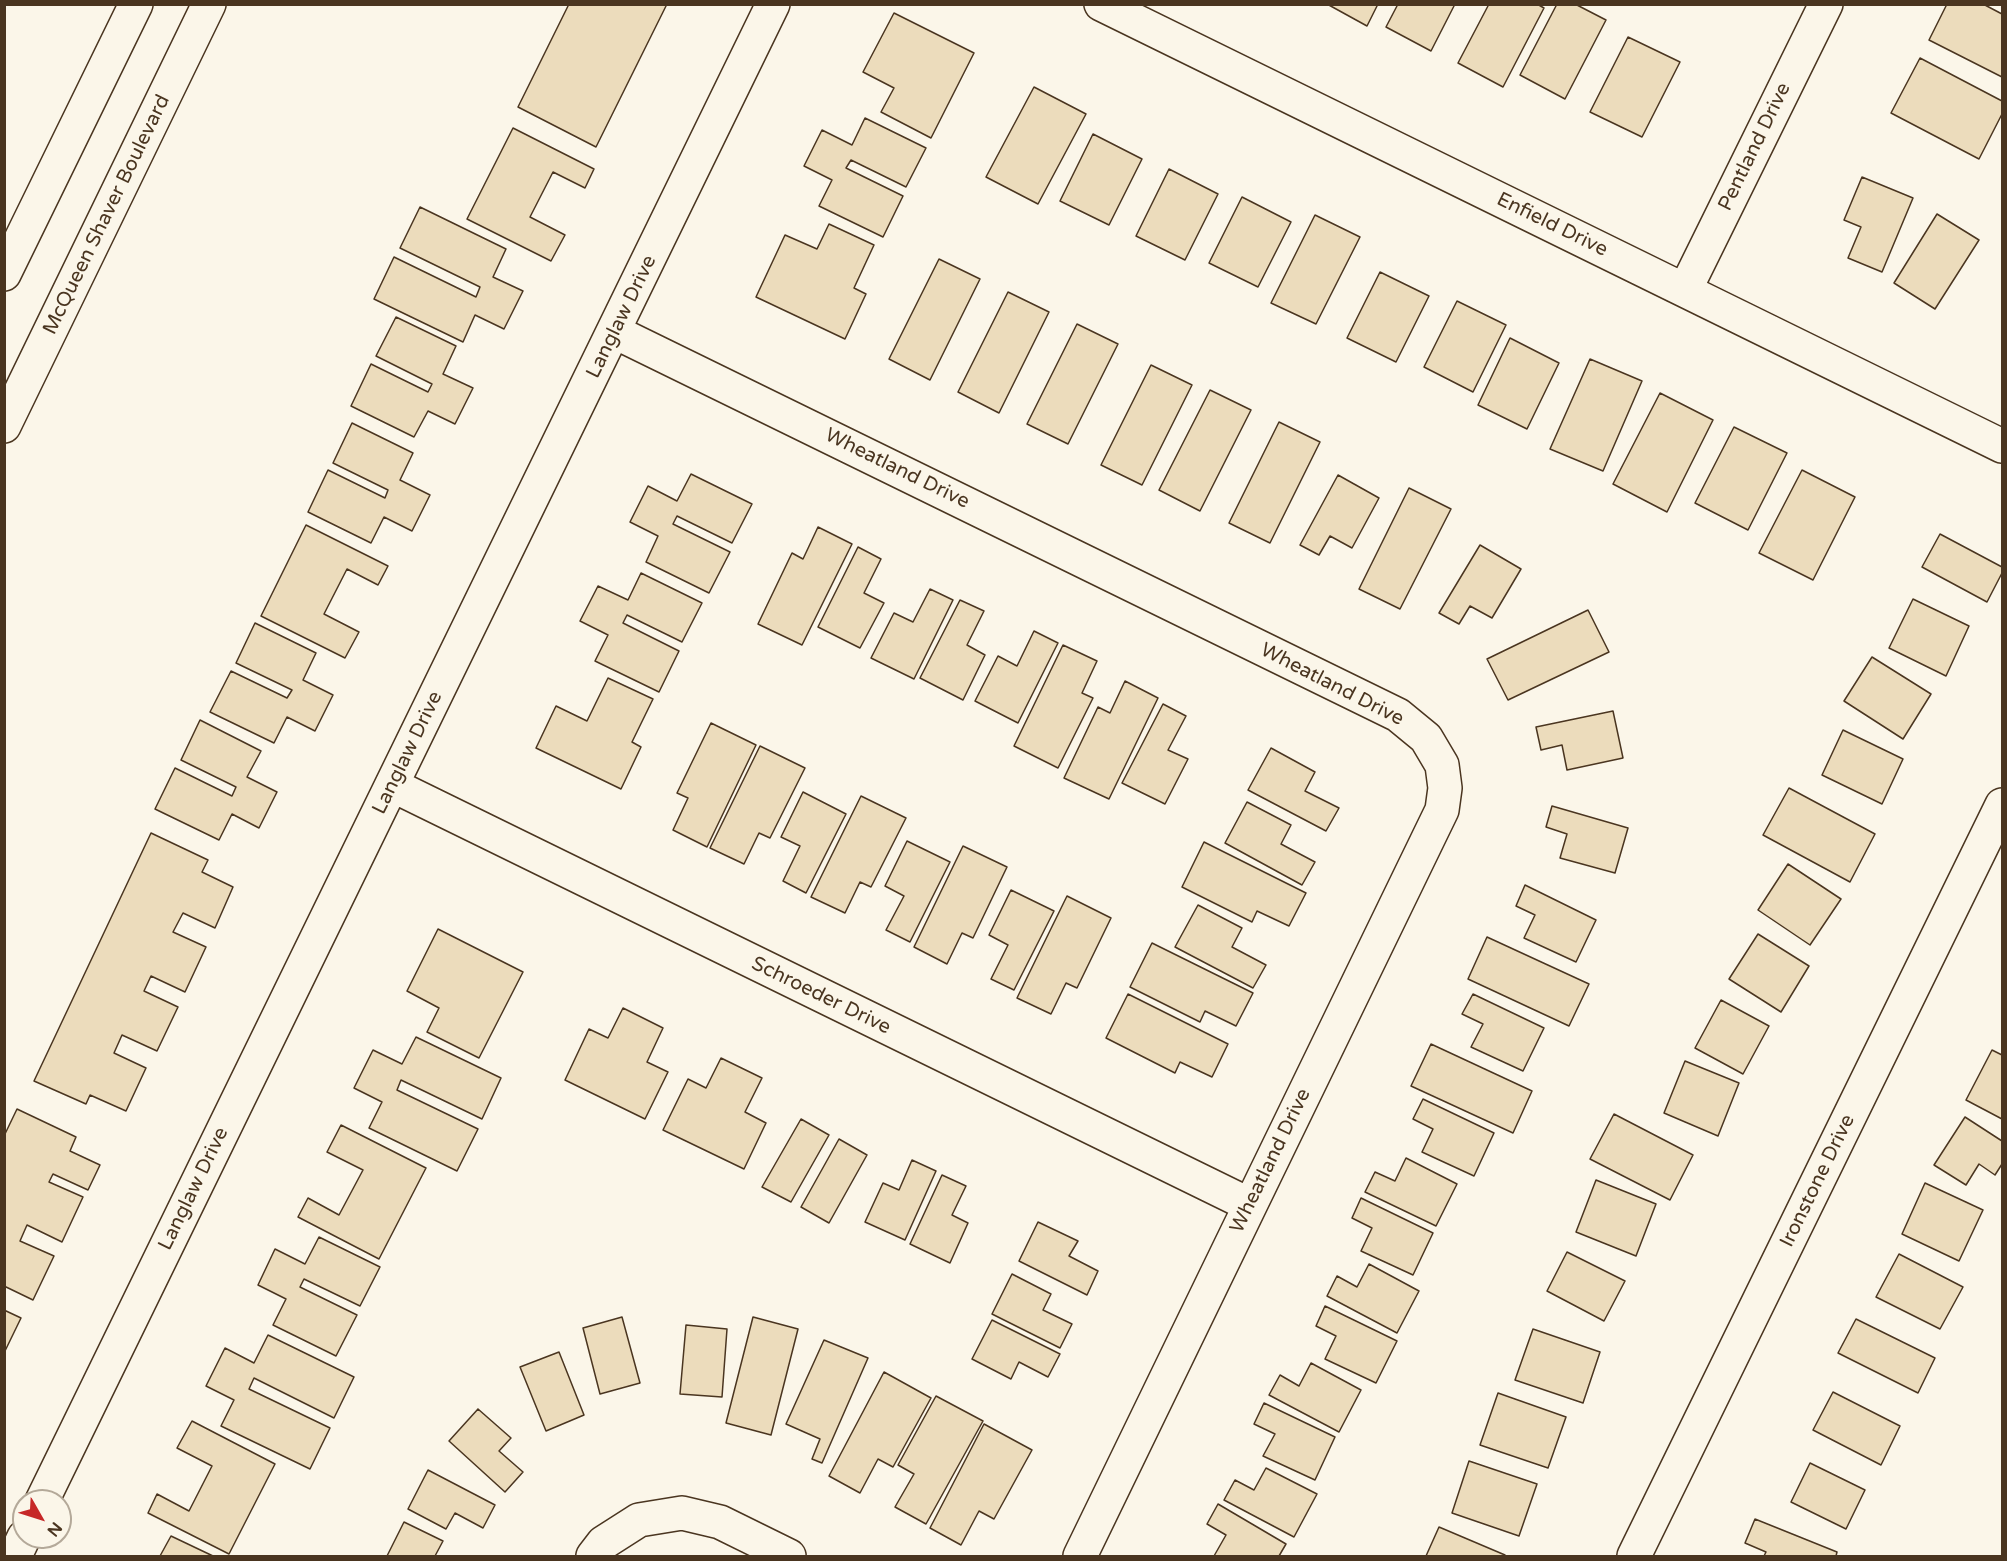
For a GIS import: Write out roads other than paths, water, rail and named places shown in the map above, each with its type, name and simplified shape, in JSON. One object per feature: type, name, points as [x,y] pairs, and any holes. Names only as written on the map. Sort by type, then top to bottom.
[{"type":"street","points":[[4,274],[136,4]]},
{"type":"street","name":"McQueen Shaver Boulevard","points":[[4,426],[210,4]]},
{"type":"street","name":"Langlaw Drive","points":[[48,1489],[615,332],[773,4]]},
{"type":"street","name":"Enfield Drive","points":[[1101,4],[2002,446]]},
{"type":"street","name":"Pentland Drive","points":[[1685,290],[1826,4]]},
{"type":"street","name":"Wheatland Drive","points":[[615,332],[1398,715],[1426,738],[1442,765],[1444,788],[1442,810],[1080,1557]]},
{"type":"street","name":"Schroeder Drive","points":[[392,785],[1250,1205]]},
{"type":"street","name":"Ironstone Drive","points":[[1634,1557],[2002,805]]},
{"type":"street","points":[[593,1557],[603,1543],[639,1520],[682,1513],[720,1522],[789,1557]]}]
